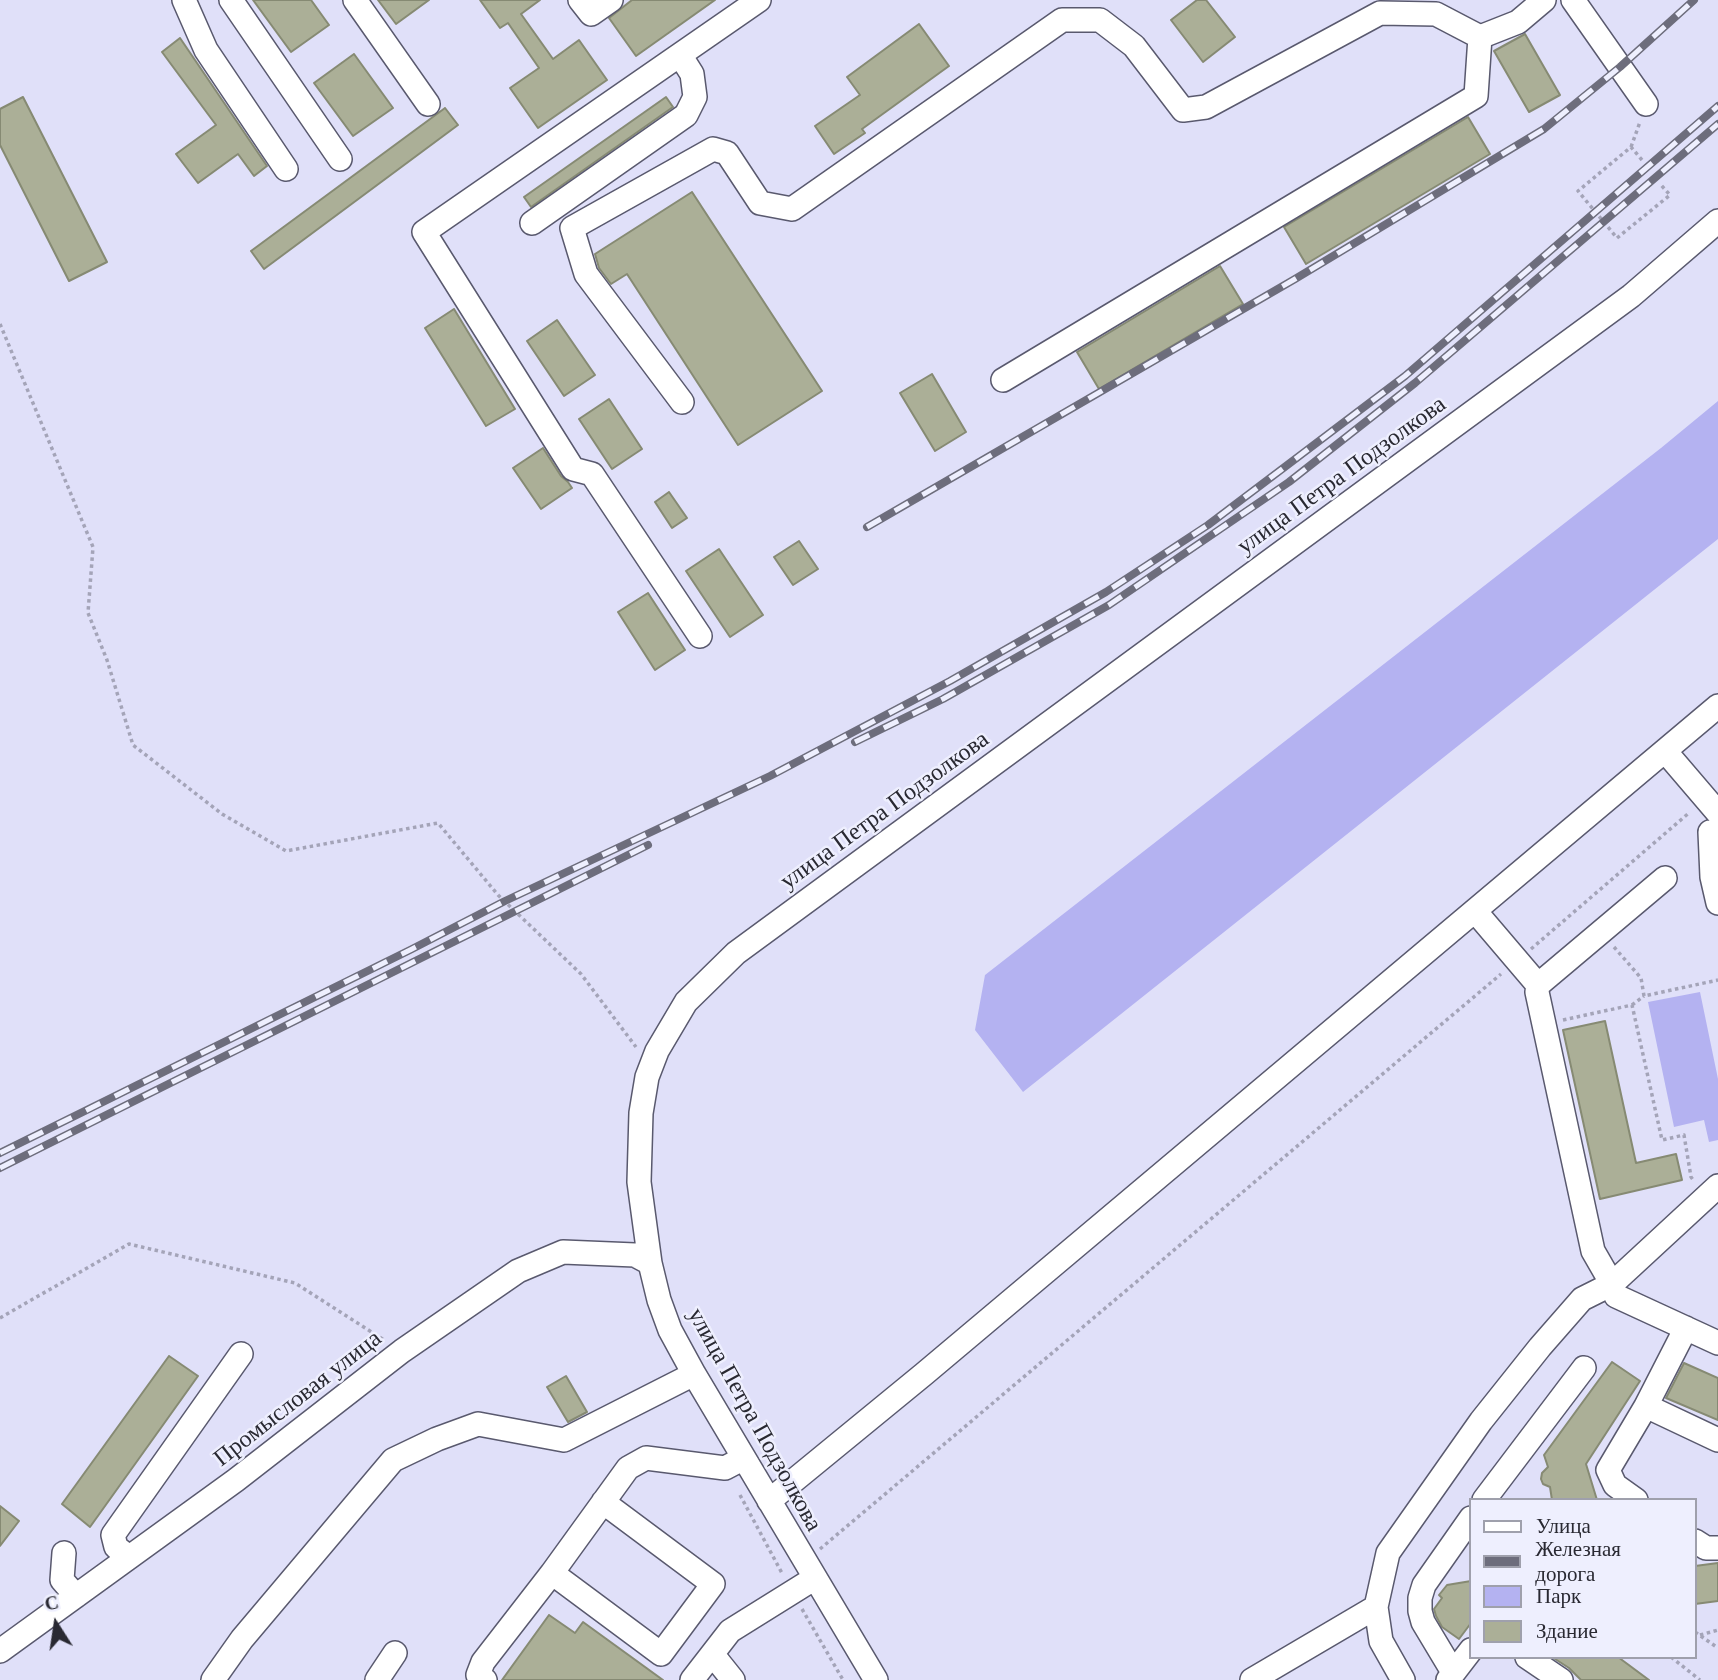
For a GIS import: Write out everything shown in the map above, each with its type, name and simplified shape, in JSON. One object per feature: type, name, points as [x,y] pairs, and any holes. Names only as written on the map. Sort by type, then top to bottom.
[{"type":"street","points":[[184,0],[206,50],[286,169]]},
{"type":"street","points":[[231,0],[340,159]]},
{"type":"street","points":[[355,0],[428,104]]},
{"type":"street","points":[[580,0],[591,14],[611,0]]},
{"type":"street","points":[[700,636],[592,474],[573,469],[424,232],[759,0]]},
{"type":"street","points":[[682,402],[586,274],[572,228],[713,149],[727,153],[760,203],[792,209],[1062,20],[1100,20],[1134,46],[1183,110],[1206,107],[1380,13],[1436,14],[1480,37],[1518,22],[1544,0]]},
{"type":"street","points":[[1573,0],[1646,104]]},
{"type":"street","points":[[1003,380],[1476,96],[1480,37]]},
{"type":"street","points":[[532,223],[686,115],[695,97],[692,74],[680,55]]},
{"type":"street","name":"улица Петра Подзолкова","points":[[876,1680],[694,1374],[670,1330],[659,1300],[649,1263],[639,1182],[641,1113],[647,1077],[657,1051],[686,1002],[736,953],[1632,296],[1718,221]]},
{"type":"street","points":[[769,1501],[1718,706]]},
{"type":"street","points":[[1665,751],[1711,822],[1712,877],[1718,903]]},
{"type":"street","points":[[1665,878],[1538,985],[1537,992],[1593,1251],[1616,1296],[1718,1343]]},
{"type":"street","points":[[1475,911],[1538,985]]},
{"type":"street","points":[[1403,1680],[1381,1642],[1377,1607],[1388,1553],[1473,1432],[1582,1298],[1612,1284],[1718,1186]]},
{"type":"street","name":"Промысловая улица","points":[[0,1651],[236,1480],[402,1352],[517,1271],[563,1252],[635,1255],[649,1263]]},
{"type":"street","points":[[1633,1498],[1615,1485],[1608,1470],[1646,1406],[1686,1328]]},
{"type":"street","points":[[129,1557],[116,1547],[113,1535],[241,1354]]},
{"type":"street","points":[[1486,1498],[1584,1368]]},
{"type":"street","points":[[213,1680],[242,1639],[393,1460],[437,1438],[478,1424],[564,1440],[694,1374]]},
{"type":"street","points":[[1646,1406],[1718,1440]]},
{"type":"street","points":[[479,1678],[483,1662],[628,1468],[646,1458],[725,1468],[744,1458]]},
{"type":"street","points":[[552,1573],[661,1654],[713,1584],[603,1502]]},
{"type":"street","points":[[1470,1519],[1424,1585],[1420,1598],[1423,1622],[1450,1676],[1470,1651]]},
{"type":"street","points":[[1697,1542],[1706,1548],[1718,1548]]},
{"type":"street","points":[[64,1553],[62,1580],[76,1596]]},
{"type":"street","points":[[692,1680],[730,1631],[810,1570]]},
{"type":"street","points":[[1252,1680],[1377,1607]]},
{"type":"street","points":[[377,1680],[395,1653]]},
{"type":"street","points":[[713,1655],[733,1680]]},
{"type":"street","points":[[1530,1659],[1560,1680]]},
{"type":"path","points":[[1646,104],[1631,147],[1578,191],[1617,238],[1670,195],[1661,185]]},
{"type":"path","points":[[1631,147],[1642,160]]},
{"type":"path","points":[[0,324],[93,547],[88,613],[107,660],[133,745],[222,814],[286,850],[438,823],[498,895],[581,974],[636,1046]]},
{"type":"path","points":[[810,1570],[1518,960],[1711,822]]},
{"type":"path","points":[[1602,932],[1641,978],[1644,996]]},
{"type":"path","points":[[1560,1021],[1632,1005],[1644,996],[1718,980]]},
{"type":"path","points":[[1632,1005],[1662,1140],[1684,1135],[1691,1177]]},
{"type":"path","points":[[0,1318],[129,1244],[295,1283],[402,1352]]},
{"type":"path","points":[[1700,1635],[1718,1630]]},
{"type":"path","points":[[1697,1633],[1718,1648]]},
{"type":"path","points":[[1674,1659],[1700,1680]]},
{"type":"green space","points":[[1718,401],[1718,539],[1023,1092],[975,1030],[985,975]]},
{"type":"green space","points":[[1700,992],[1718,1079],[1718,1140],[1709,1142],[1704,1120],[1674,1127],[1648,1002]]},
{"type":"building","points":[[253,0],[311,0],[329,25],[291,52]]},
{"type":"building","points":[[378,0],[429,0],[396,24]]},
{"type":"building","points":[[480,0],[540,0],[521,14],[553,59],[579,40],[607,80],[538,128],[510,88],[539,68],[508,23],[500,28]]},
{"type":"building","points":[[632,0],[715,0],[636,56],[609,18]]},
{"type":"building","points":[[1197,0],[1206,0],[1235,37],[1203,62],[1171,20]]},
{"type":"building","points":[[919,24],[949,66],[862,129],[865,133],[834,154],[815,126],[860,95],[847,77]]},
{"type":"building","points":[[1525,34],[1560,95],[1529,112],[1494,51]]},
{"type":"building","points":[[180,38],[267,166],[254,176],[238,154],[198,183],[176,154],[216,125],[162,52]]},
{"type":"building","points":[[354,54],[393,108],[353,136],[314,83]]},
{"type":"building","points":[[23,97],[107,262],[69,281],[0,145],[0,109]]},
{"type":"building","points":[[666,97],[673,107],[531,207],[524,197]]},
{"type":"building","points":[[445,108],[458,125],[264,269],[251,251]]},
{"type":"building","points":[[1468,117],[1490,154],[1306,264],[1284,227]]},
{"type":"building","points":[[692,192],[822,391],[738,445],[627,274],[611,284],[599,268],[595,254]]},
{"type":"building","points":[[1220,266],[1243,304],[1099,389],[1077,352]]},
{"type":"building","points":[[454,309],[515,409],[486,426],[425,328]]},
{"type":"building","points":[[557,320],[595,375],[564,396],[527,341]]},
{"type":"building","points":[[932,374],[966,432],[935,451],[900,393]]},
{"type":"building","points":[[609,399],[642,449],[612,469],[579,419]]},
{"type":"building","points":[[543,448],[572,488],[541,509],[513,468]]},
{"type":"building","points":[[669,492],[687,518],[672,528],[655,502]]},
{"type":"building","points":[[799,541],[818,569],[793,585],[774,557]]},
{"type":"building","points":[[719,549],[763,615],[730,637],[686,571]]},
{"type":"building","points":[[648,593],[685,650],[655,670],[618,612]]},
{"type":"building","points":[[1605,1021],[1636,1163],[1676,1154],[1682,1180],[1600,1199],[1563,1030]]},
{"type":"building","points":[[169,1356],[198,1376],[90,1527],[62,1504]]},
{"type":"building","points":[[1612,1362],[1640,1381],[1586,1464],[1596,1498],[1552,1498],[1550,1487],[1543,1484],[1541,1479],[1542,1473],[1548,1467],[1544,1455]]},
{"type":"building","points":[[1684,1363],[1718,1378],[1718,1420],[1666,1398]]},
{"type":"building","points":[[566,1376],[587,1412],[568,1422],[547,1387]]},
{"type":"building","points":[[0,1506],[19,1521],[0,1546]]},
{"type":"building","points":[[1718,1563],[1718,1601],[1697,1604],[1697,1566]]},
{"type":"building","points":[[1470,1581],[1470,1624],[1459,1639],[1442,1627],[1434,1609],[1442,1598],[1439,1595],[1447,1585]]},
{"type":"building","points":[[549,1615],[575,1633],[583,1622],[663,1680],[502,1680]]},
{"type":"building","points":[[1555,1659],[1621,1659],[1649,1680],[1581,1680]]},
{"type":"railway","points":[[867,527],[1295,279],[1544,129],[1620,67],[1694,0]]},
{"type":"railway","points":[[0,1153],[505,901],[770,776],[950,681],[1106,592],[1208,525],[1405,376],[1718,106]]},
{"type":"railway","points":[[855,742],[943,699],[1109,605],[1289,482],[1415,383],[1718,124]]},
{"type":"railway","points":[[0,1168],[648,845]]}]
